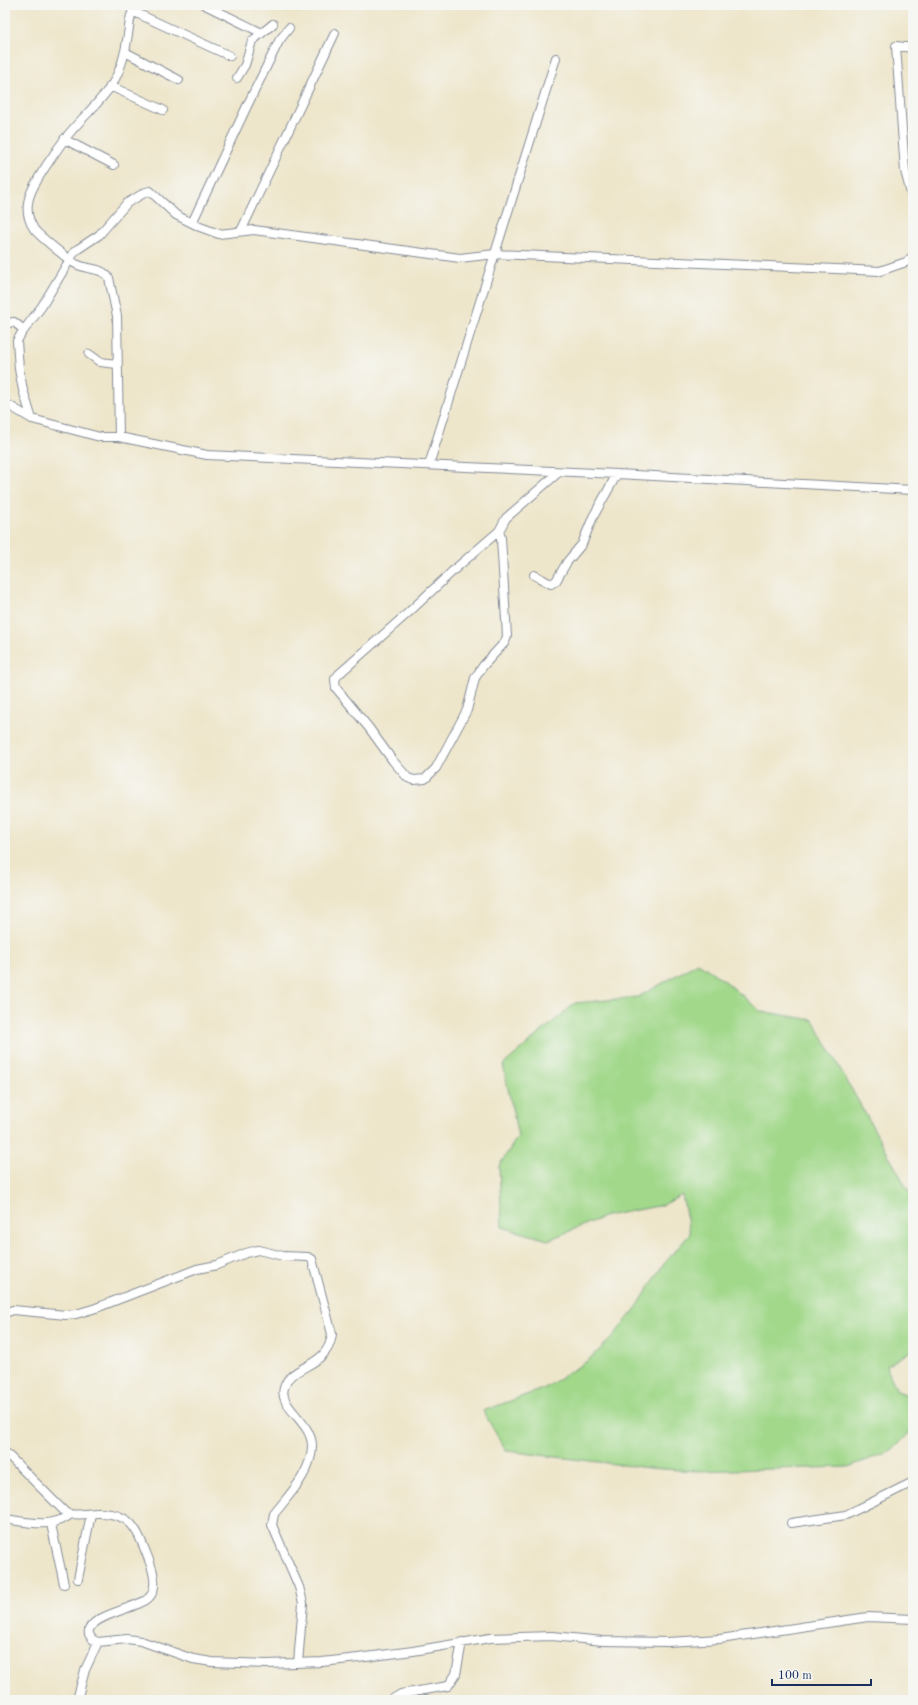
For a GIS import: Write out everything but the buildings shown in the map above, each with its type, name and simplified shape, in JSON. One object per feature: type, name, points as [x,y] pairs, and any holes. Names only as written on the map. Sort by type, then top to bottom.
[{"type":"street","points":[[205,5],[262,33]]},
{"type":"street","points":[[119,437],[117,316],[109,278],[101,271],[76,264],[38,235],[30,223],[27,213],[27,203],[33,185],[64,140],[92,109],[110,86],[118,71],[125,52],[134,8],[230,56]]},
{"type":"street","points":[[237,78],[245,65],[252,41],[273,24]]},
{"type":"street","points":[[192,223],[279,41],[288,28]]},
{"type":"street","points":[[241,231],[335,34]]},
{"type":"street","points":[[913,48],[896,46],[905,171],[913,201]]},
{"type":"street","points":[[125,52],[179,80]]},
{"type":"street","points":[[429,465],[556,58]]},
{"type":"street","points":[[110,86],[163,110]]},
{"type":"street","points":[[64,140],[114,165]]},
{"type":"street","points":[[32,419],[23,390],[19,369],[17,341],[42,306],[75,251],[99,235],[127,203],[150,191],[176,215],[219,234],[254,230],[460,258],[495,254],[880,271],[906,262],[913,256]]},
{"type":"street","points":[[5,325],[8,322],[14,322],[24,330]]},
{"type":"street","points":[[89,354],[100,362],[117,364]]},
{"type":"street","points":[[5,403],[32,419],[100,437],[119,437],[207,455],[617,474],[913,490]]},
{"type":"street","points":[[499,531],[502,538],[507,636],[505,642],[483,666],[475,678],[467,710],[436,768],[425,779],[414,780],[408,778],[336,688],[335,679],[456,568],[499,531],[506,518],[559,472]]},
{"type":"street","points":[[534,575],[551,584],[556,582],[567,562],[582,544],[593,518],[617,474]]},
{"type":"street","points":[[5,1313],[13,1310],[66,1315],[76,1314],[96,1308],[197,1269],[217,1265],[246,1253],[262,1251],[283,1256],[308,1257],[312,1259],[332,1334],[331,1344],[328,1351],[323,1356],[297,1372],[284,1386],[282,1394],[285,1401],[305,1424],[312,1446],[306,1470],[297,1485],[272,1518],[272,1525],[299,1587],[303,1603],[298,1663]]},
{"type":"street","points":[[5,1452],[66,1514],[76,1516],[112,1513],[124,1517],[140,1536],[154,1580],[154,1590],[150,1597],[141,1603],[94,1622],[90,1627],[89,1632],[90,1637],[98,1642],[127,1638],[141,1641],[178,1655],[212,1662],[298,1663],[322,1662],[412,1651],[490,1638],[552,1636],[604,1641],[698,1641],[720,1640],[868,1617],[913,1619]]},
{"type":"street","points":[[791,1523],[846,1515],[913,1482]]},
{"type":"street","points":[[5,1519],[51,1524],[65,1519],[71,1514]]},
{"type":"street","points":[[78,1579],[91,1514]]},
{"type":"street","points":[[51,1524],[64,1584]]},
{"type":"street","points":[[78,1700],[85,1670],[98,1642]]},
{"type":"street","points":[[392,1700],[401,1694],[448,1686],[456,1674],[462,1642]]},
{"type":"green space","points":[[698,963],[725,981],[760,1011],[813,1020],[913,1199],[913,1350],[886,1366],[897,1391],[913,1397],[913,1429],[892,1451],[848,1467],[695,1471],[649,1468],[506,1451],[483,1411],[545,1388],[587,1361],[610,1340],[637,1307],[663,1265],[690,1234],[682,1195],[663,1205],[606,1216],[548,1240],[502,1227],[499,1166],[518,1136],[503,1065],[575,1003],[638,997]]}]
